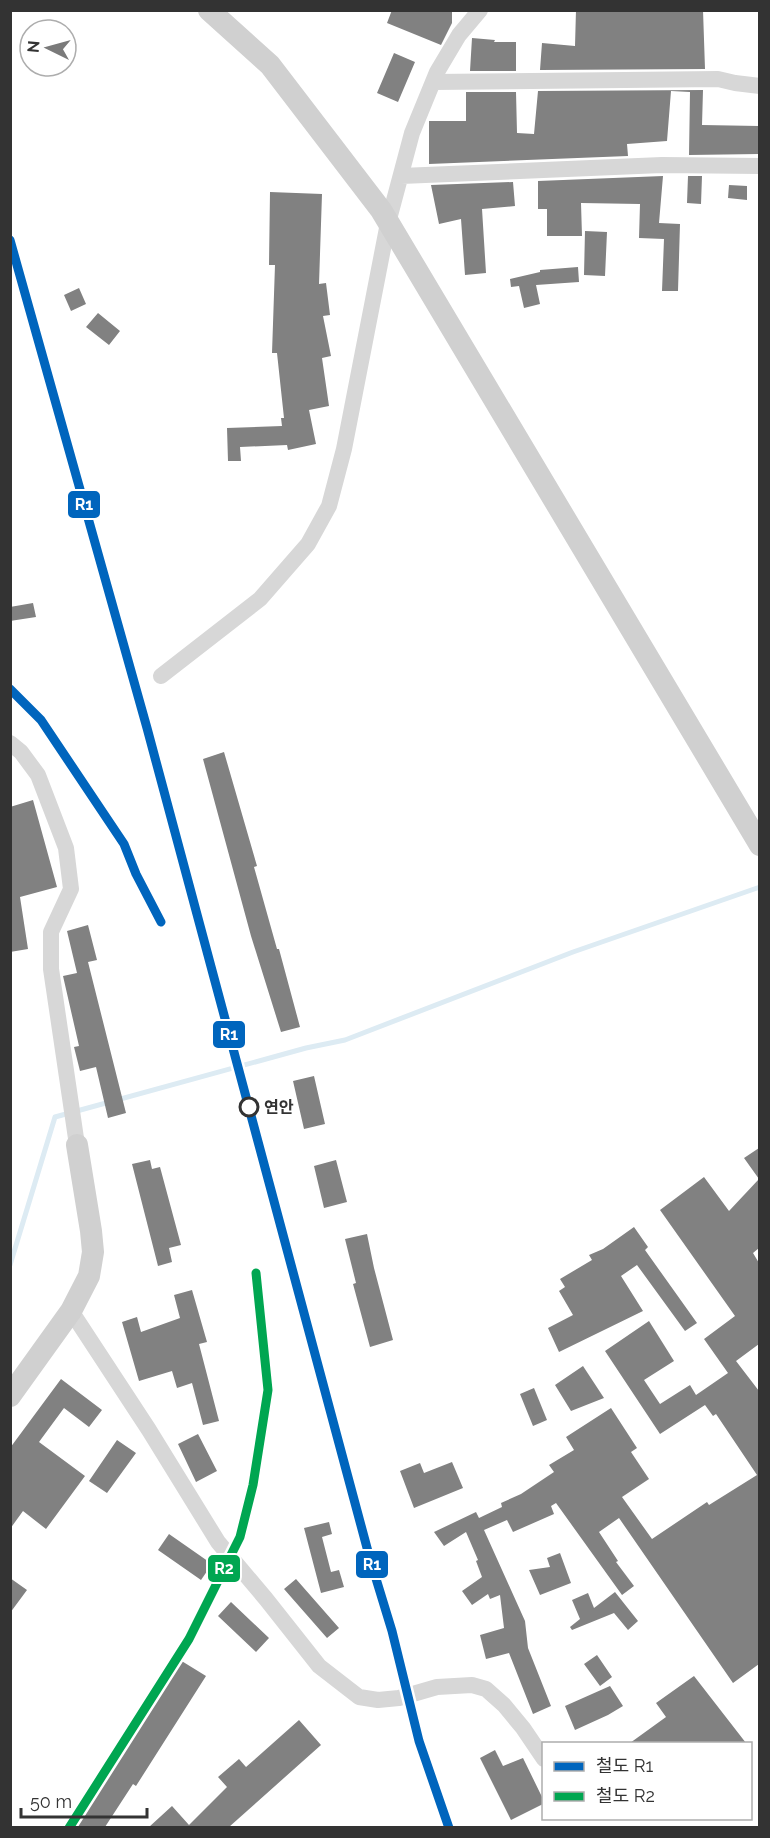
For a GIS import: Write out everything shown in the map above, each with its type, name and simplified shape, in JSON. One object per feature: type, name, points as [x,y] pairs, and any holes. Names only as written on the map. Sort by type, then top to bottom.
[{"type":"street","points":[[209,10],[270,65],[381,210],[759,845]]},
{"type":"street","points":[[161,676],[260,599],[308,544],[329,506],[345,449],[388,223],[412,133],[433,82],[459,35],[480,10]]},
{"type":"street","points":[[433,82],[718,79],[759,86]]},
{"type":"street","points":[[401,176],[662,165],[759,166]]},
{"type":"street","points":[[10,743],[21,752],[38,775],[66,848],[71,889],[51,932],[51,969],[93,1252],[89,1276],[71,1311],[10,1396]]},
{"type":"street","points":[[71,1311],[218,1542],[319,1666],[359,1697],[378,1700],[399,1698],[436,1687],[472,1685],[486,1689],[504,1705],[523,1728],[542,1757]]},
{"type":"building","points":[[392,10],[452,10],[452,23],[441,45],[387,23]]},
{"type":"building","points":[[576,10],[703,10],[705,69],[540,70],[542,43],[575,46]]},
{"type":"building","points":[[472,38],[495,40],[494,42],[516,42],[516,71],[470,71]]},
{"type":"building","points":[[394,53],[415,62],[398,102],[377,93]]},
{"type":"building","points":[[703,90],[702,125],[759,126],[759,154],[689,155],[690,92],[671,91],[667,141],[627,144],[628,156],[429,164],[429,121],[466,121],[466,92],[516,92],[517,133],[534,134],[538,91]]},
{"type":"building","points":[[663,176],[659,223],[680,224],[678,291],[662,291],[664,239],[639,238],[640,204],[581,203],[582,236],[547,236],[547,209],[538,209],[538,181]]},
{"type":"building","points":[[688,176],[702,176],[701,204],[687,203]]},
{"type":"building","points":[[513,182],[515,206],[482,209],[486,273],[465,275],[461,219],[439,224],[431,185]]},
{"type":"building","points":[[729,185],[747,186],[747,200],[728,198]]},
{"type":"building","points":[[270,192],[322,194],[319,284],[326,283],[330,315],[323,316],[331,356],[322,358],[329,406],[309,410],[316,444],[288,450],[287,445],[240,447],[241,461],[228,461],[227,428],[282,426],[281,418],[284,418],[277,353],[272,353],[275,265],[269,265]]},
{"type":"building","points":[[585,231],[607,232],[605,276],[584,275]]},
{"type":"building","points":[[578,267],[579,282],[536,285],[540,304],[524,308],[519,286],[511,287],[510,279],[540,272],[540,270]]},
{"type":"building","points":[[79,288],[86,304],[71,311],[64,295]]},
{"type":"building","points":[[98,313],[120,331],[109,345],[86,327]]},
{"type":"building","points":[[33,603],[36,617],[10,621],[10,607]]},
{"type":"building","points":[[224,752],[300,1027],[281,1032],[251,936],[203,759]]},
{"type":"building","points":[[33,800],[57,887],[20,897],[28,949],[10,952],[10,807]]},
{"type":"building","points":[[88,925],[97,960],[88,962],[126,1113],[108,1118],[96,1067],[80,1071],[74,1047],[79,1046],[63,976],[77,973],[67,931]]},
{"type":"building","points":[[314,1076],[325,1124],[304,1129],[293,1081]]},
{"type":"building","points":[[759,1148],[759,1179],[744,1158]]},
{"type":"building","points":[[150,1160],[152,1169],[160,1167],[181,1245],[169,1248],[172,1262],[158,1266],[132,1164]]},
{"type":"building","points":[[336,1160],[347,1202],[324,1208],[314,1166]]},
{"type":"building","points":[[704,1177],[729,1211],[759,1179],[759,1248],[753,1253],[759,1263],[759,1344],[736,1361],[759,1391],[759,1664],[733,1683],[619,1518],[599,1532],[618,1561],[616,1562],[634,1586],[622,1595],[556,1503],[551,1506],[554,1514],[513,1532],[507,1520],[484,1530],[525,1621],[528,1648],[551,1706],[533,1714],[509,1653],[486,1659],[480,1635],[504,1628],[500,1595],[490,1599],[488,1594],[472,1605],[462,1591],[482,1577],[476,1561],[478,1560],[466,1532],[444,1546],[434,1532],[476,1512],[479,1518],[502,1507],[501,1503],[521,1494],[554,1472],[549,1465],[574,1450],[566,1437],[611,1408],[637,1448],[631,1452],[649,1479],[622,1497],[652,1539],[707,1502],[709,1505],[757,1475],[716,1414],[713,1416],[705,1405],[660,1434],[605,1351],[649,1321],[674,1361],[644,1380],[660,1404],[690,1385],[696,1395],[728,1373],[704,1339],[735,1316],[660,1210]]},
{"type":"building","points":[[634,1227],[648,1247],[645,1250],[697,1323],[685,1331],[637,1265],[621,1276],[643,1311],[559,1352],[548,1328],[573,1315],[559,1291],[565,1287],[560,1279],[592,1260],[589,1255],[603,1249]]},
{"type":"building","points":[[367,1234],[393,1340],[370,1347],[353,1284],[356,1283],[345,1239]]},
{"type":"building","points":[[192,1290],[207,1342],[199,1344],[219,1421],[203,1425],[192,1383],[177,1388],[172,1371],[139,1381],[122,1322],[137,1317],[141,1332],[180,1318],[174,1295]]},
{"type":"building","points":[[583,1366],[604,1398],[571,1411],[555,1385]]},
{"type":"building","points":[[61,1379],[102,1410],[89,1427],[64,1408],[39,1442],[85,1476],[46,1529],[23,1511],[10,1529],[10,1448]]},
{"type":"building","points":[[534,1388],[547,1420],[533,1426],[520,1394]]},
{"type":"building","points":[[198,1434],[217,1471],[196,1482],[178,1444]]},
{"type":"building","points":[[117,1440],[136,1453],[107,1493],[89,1481]]},
{"type":"building","points":[[452,1462],[463,1488],[414,1508],[400,1471],[420,1463],[424,1473]]},
{"type":"building","points":[[329,1522],[332,1534],[322,1537],[331,1572],[339,1570],[344,1587],[321,1593],[304,1528]]},
{"type":"building","points":[[169,1534],[212,1564],[201,1580],[158,1550]]},
{"type":"building","points":[[560,1553],[571,1583],[540,1595],[529,1570],[550,1567],[547,1558]]},
{"type":"building","points":[[10,1578],[27,1590],[10,1613]]},
{"type":"building","points":[[296,1579],[339,1628],[327,1638],[284,1589]]},
{"type":"building","points":[[615,1592],[638,1621],[628,1630],[614,1613],[572,1630],[570,1627],[580,1619],[572,1600],[588,1593],[594,1608]]},
{"type":"building","points":[[231,1602],[269,1638],[256,1652],[218,1616]]},
{"type":"building","points":[[597,1655],[612,1677],[600,1686],[584,1664]]},
{"type":"building","points":[[180,1660],[206,1676],[136,1786],[133,1784],[105,1827],[74,1827]]},
{"type":"building","points":[[694,1676],[745,1742],[631,1742],[666,1717],[656,1703]]},
{"type":"building","points":[[610,1686],[623,1706],[575,1730],[565,1706]]},
{"type":"building","points":[[299,1720],[321,1745],[229,1827],[149,1827],[172,1806],[189,1825],[227,1787],[218,1777],[239,1759],[246,1767]]},
{"type":"building","points":[[495,1750],[503,1766],[523,1758],[542,1797],[542,1804],[511,1820],[480,1758]]},
{"type":"waterway","points":[[10,1265],[55,1117],[306,1048],[345,1040],[573,952],[760,887]]},
{"type":"rail line","name":"R1","points":[[10,240],[147,728],[370,1559],[392,1631],[419,1741],[449,1828]]},
{"type":"rail line","name":"R1","points":[[10,689],[41,720],[124,844],[136,874],[161,922]]},
{"type":"rail line","name":"R2","points":[[69,1828],[189,1639],[240,1537],[253,1485],[268,1390],[256,1273]]},
{"type":"place","name":"연안","points":[[249,1107]]}]
